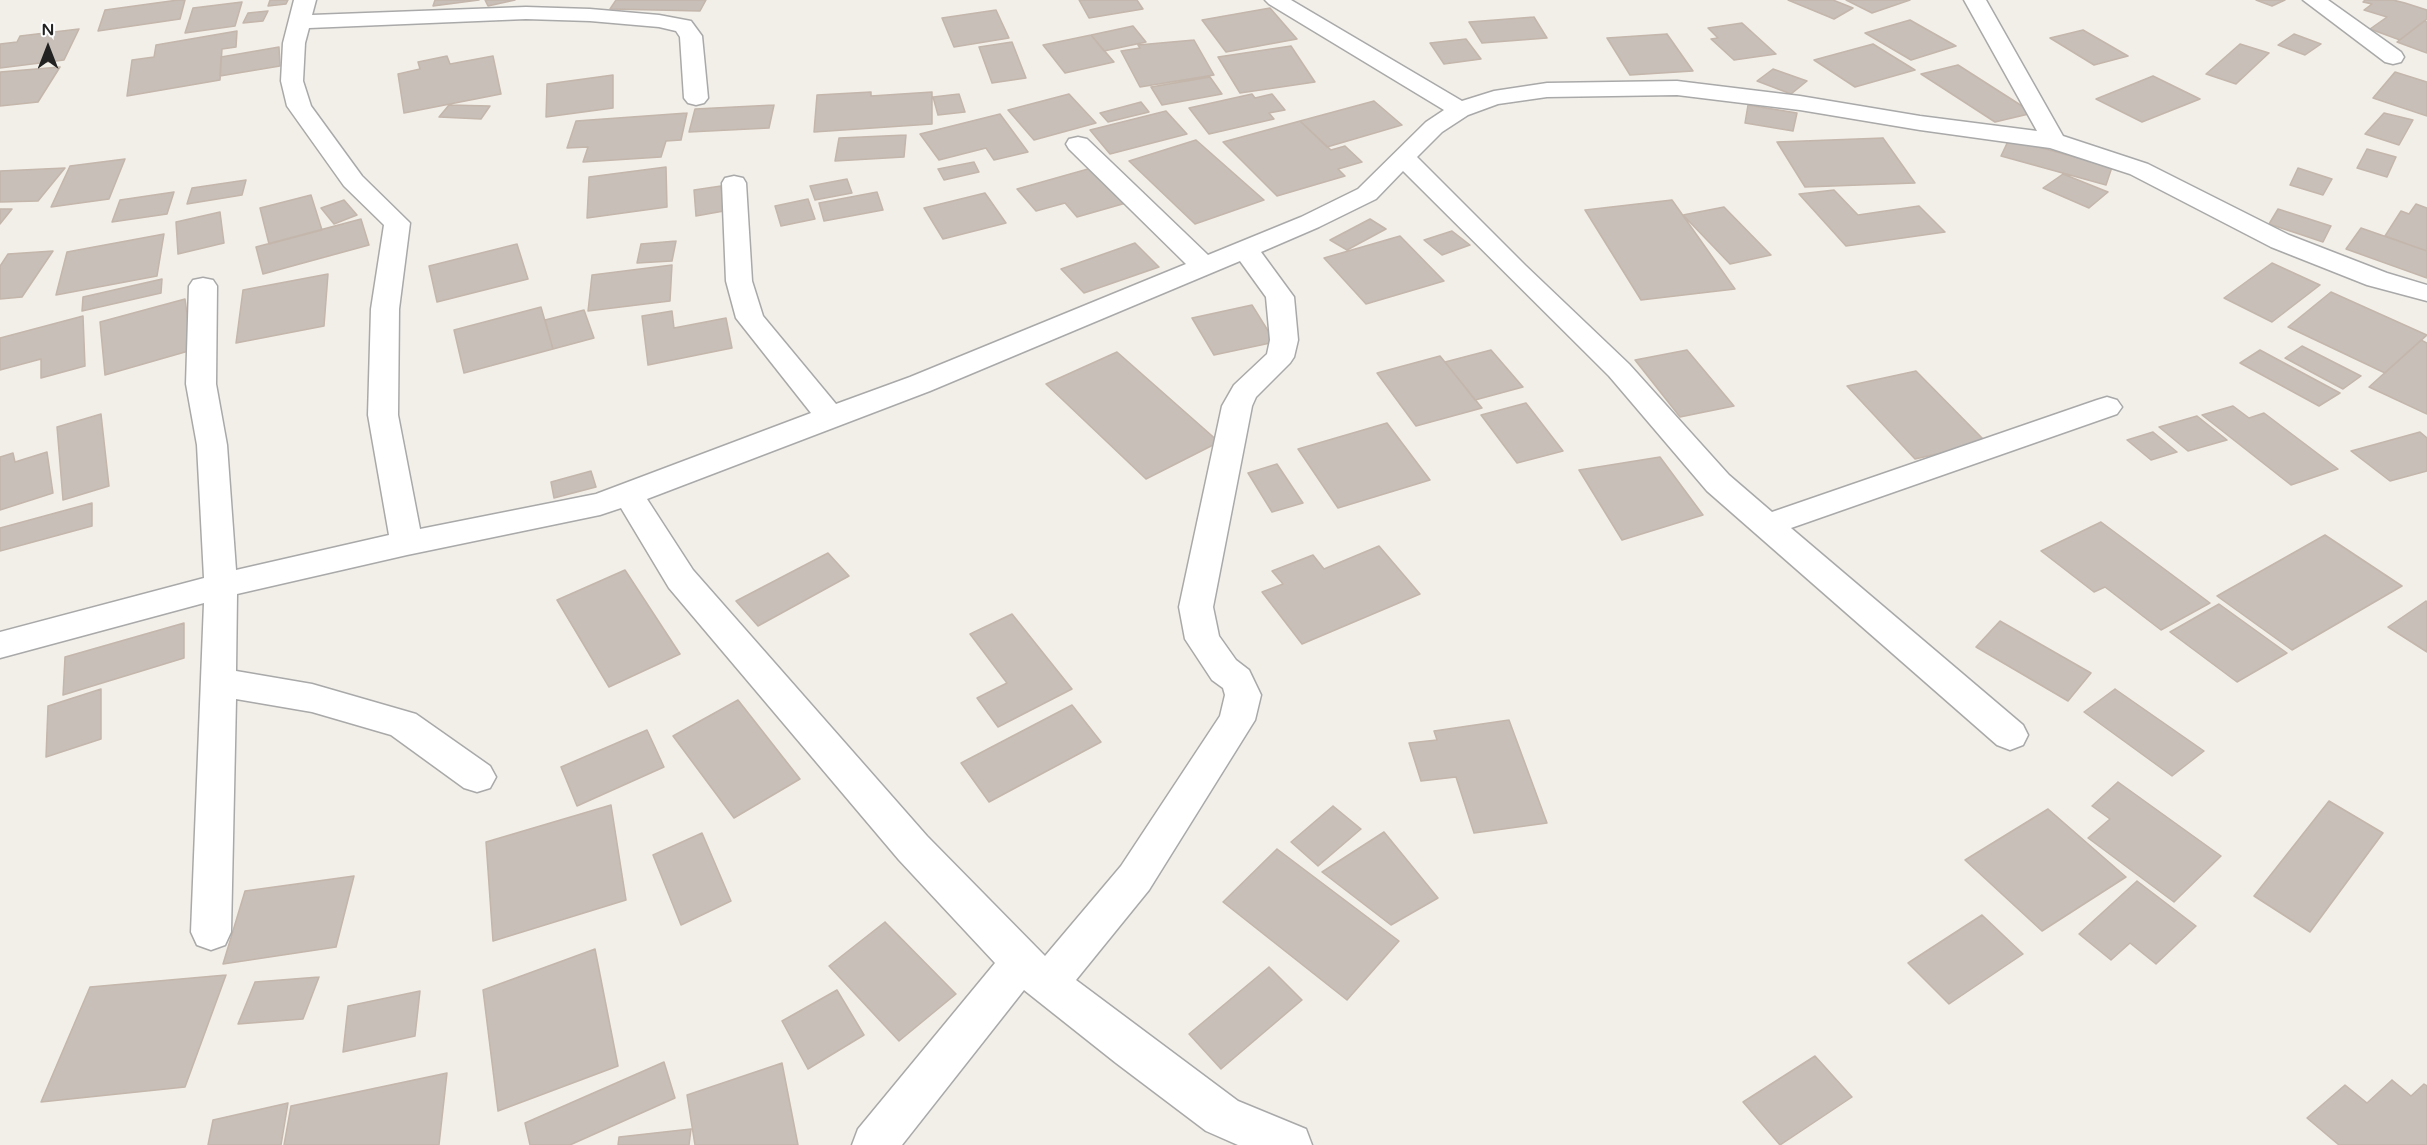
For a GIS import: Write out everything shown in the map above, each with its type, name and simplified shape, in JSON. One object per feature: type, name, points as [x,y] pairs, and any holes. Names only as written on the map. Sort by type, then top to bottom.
[{"type":"street","points":[[1276,0],[1460,110]]},
{"type":"street","points":[[1975,0],[2054,141]]},
{"type":"street","points":[[2314,0],[2393,57]]},
{"type":"street","points":[[407,543],[383,416],[385,309],[397,223],[353,180],[299,106],[292,81],[294,42],[302,11],[590,15],[659,21],[682,26],[691,36],[696,98]]},
{"type":"street","points":[[0,645],[221,586],[407,543],[600,504],[628,494],[920,384],[1310,222],[1367,194],[1434,127],[1460,110],[1494,98],[1547,90],[1677,88],[1800,103],[1920,123],[2054,141],[2139,169],[2280,241],[2377,279],[2427,293]]},
{"type":"street","points":[[1078,144],[1204,266]]},
{"type":"street","points":[[1404,159],[1515,271],[1619,370],[1718,483],[2010,735]]},
{"type":"street","points":[[734,183],[739,281],[750,318],[830,417]]},
{"type":"street","points":[[874,1145],[1034,973],[1135,878],[1237,720],[1243,695],[1238,680],[1224,670],[1202,639],[1196,607],[1237,405],[1244,392],[1280,357],[1284,340],[1280,297],[1245,249]]},
{"type":"street","points":[[203,286],[201,384],[212,445],[221,586],[212,932]]},
{"type":"street","points":[[1767,525],[2107,406]]},
{"type":"street","points":[[628,494],[681,579],[913,848],[1034,973],[1222,1116],[1290,1145]]},
{"type":"street","points":[[219,682],[312,698],[403,724],[477,777]]},
{"type":"building","points":[[185,0],[180,19],[98,31],[105,10]]},
{"type":"building","points":[[270,0],[288,0],[286,4],[268,6]]},
{"type":"building","points":[[435,0],[479,0],[433,6]]},
{"type":"building","points":[[485,0],[515,0],[488,6]]},
{"type":"building","points":[[616,0],[706,0],[700,11],[610,9]]},
{"type":"building","points":[[1079,0],[1137,0],[1143,9],[1089,18]]},
{"type":"building","points":[[1788,0],[1833,0],[1853,8],[1834,19]]},
{"type":"building","points":[[1846,0],[1910,0],[1872,13]]},
{"type":"building","points":[[2256,0],[2285,0],[2272,6]]},
{"type":"building","points":[[2365,0],[2393,0],[2405,3],[2427,10],[2427,19],[2400,40],[2370,29],[2387,17],[2364,10],[2372,4],[2363,2]]},
{"type":"building","points":[[242,2],[235,26],[185,33],[193,8]]},
{"type":"building","points":[[1270,8],[1297,39],[1226,52],[1202,20]]},
{"type":"building","points":[[996,10],[1009,38],[954,47],[942,18]]},
{"type":"building","points":[[268,11],[263,21],[243,23],[248,13]]},
{"type":"building","points":[[1534,17],[1547,38],[1482,43],[1469,22]]},
{"type":"building","points":[[1910,20],[1956,46],[1911,60],[1865,33]]},
{"type":"building","points":[[2424,21],[2427,22],[2427,53],[2397,42]]},
{"type":"building","points":[[1742,23],[1776,54],[1734,60],[1711,39],[1718,38],[1708,28]]},
{"type":"building","points":[[1133,26],[1146,42],[1104,51],[1091,35]]},
{"type":"building","points":[[79,29],[64,60],[0,68],[0,44],[17,42],[20,36]]},
{"type":"building","points":[[2083,30],[2128,56],[2094,65],[2050,38]]},
{"type":"building","points":[[237,31],[236,47],[222,49],[220,80],[127,96],[132,60],[154,57],[156,45]]},
{"type":"building","points":[[1667,34],[1693,71],[1630,75],[1607,38]]},
{"type":"building","points":[[2294,34],[2321,44],[2305,55],[2278,45]]},
{"type":"building","points":[[1091,35],[1114,62],[1065,73],[1043,45]]},
{"type":"building","points":[[1466,39],[1481,59],[1444,64],[1430,43]]},
{"type":"building","points":[[1194,40],[1214,75],[1140,87],[1121,51],[1140,48],[1138,45]]},
{"type":"building","points":[[1012,42],[1026,78],[992,83],[979,47]]},
{"type":"building","points":[[1873,44],[1915,70],[1855,87],[1814,60]]},
{"type":"building","points":[[2240,44],[2269,53],[2236,84],[2206,74]]},
{"type":"building","points":[[1291,46],[1315,82],[1240,93],[1218,57]]},
{"type":"building","points":[[279,47],[280,66],[220,76],[221,57]]},
{"type":"building","points":[[447,56],[450,64],[493,56],[501,94],[404,113],[398,74],[420,69],[418,62]]},
{"type":"building","points":[[1958,65],[2033,113],[1995,122],[1921,74]]},
{"type":"building","points":[[60,67],[38,102],[0,106],[0,72]]},
{"type":"building","points":[[1773,69],[1807,81],[1791,94],[1757,81]]},
{"type":"building","points":[[2395,72],[2427,82],[2427,116],[2373,98]]},
{"type":"building","points":[[613,75],[613,108],[546,117],[547,84]]},
{"type":"building","points":[[2153,76],[2200,99],[2142,122],[2096,99]]},
{"type":"building","points":[[1210,77],[1222,94],[1162,105],[1151,87]]},
{"type":"building","points":[[871,92],[871,96],[932,92],[932,124],[814,132],[817,95]]},
{"type":"building","points":[[959,94],[965,112],[938,115],[933,97]]},
{"type":"building","points":[[1069,94],[1096,123],[1034,140],[1008,110]]},
{"type":"building","points":[[1252,94],[1255,98],[1272,94],[1285,110],[1269,113],[1274,119],[1209,134],[1189,108]]},
{"type":"building","points":[[1374,101],[1402,125],[1327,147],[1300,121]]},
{"type":"building","points":[[1141,102],[1149,112],[1108,122],[1100,113]]},
{"type":"building","points":[[449,105],[490,106],[481,119],[439,117]]},
{"type":"building","points":[[774,105],[769,128],[689,132],[695,109]]},
{"type":"building","points":[[1748,105],[1797,113],[1793,131],[1745,123]]},
{"type":"building","points":[[1166,111],[1187,134],[1110,154],[1090,130]]},
{"type":"building","points":[[687,113],[681,140],[666,141],[661,157],[583,162],[588,147],[567,148],[576,121]]},
{"type":"building","points":[[2384,113],[2413,120],[2399,145],[2365,134]]},
{"type":"building","points":[[1000,114],[1028,152],[994,160],[986,148],[939,160],[920,134]]},
{"type":"building","points":[[1300,121],[1331,150],[1345,146],[1362,162],[1338,169],[1345,176],[1277,196],[1223,142]]},
{"type":"building","points":[[906,135],[904,157],[835,161],[839,138]]},
{"type":"building","points":[[1883,138],[1915,183],[1805,187],[1777,142]]},
{"type":"building","points":[[2009,139],[2112,167],[2106,185],[2001,156]]},
{"type":"building","points":[[1196,140],[1264,200],[1195,224],[1129,161]]},
{"type":"building","points":[[2367,149],[2396,157],[2387,177],[2357,168]]},
{"type":"building","points":[[125,159],[109,199],[51,207],[70,166]]},
{"type":"building","points":[[974,162],[979,172],[944,180],[938,169]]},
{"type":"building","points":[[666,167],[667,207],[587,218],[589,177]]},
{"type":"building","points":[[1095,167],[1126,203],[1077,217],[1065,203],[1036,211],[1017,189]]},
{"type":"building","points":[[65,168],[38,201],[0,202],[0,171]]},
{"type":"building","points":[[2298,168],[2332,179],[2323,195],[2290,185]]},
{"type":"building","points":[[2063,174],[2108,192],[2089,208],[2043,188]]},
{"type":"building","points":[[847,179],[852,193],[815,200],[810,186]]},
{"type":"building","points":[[246,180],[242,195],[187,204],[192,188]]},
{"type":"building","points":[[721,186],[724,211],[696,216],[694,190]]},
{"type":"building","points":[[1834,190],[1858,215],[1919,206],[1945,232],[1846,246],[1799,194]]},
{"type":"building","points":[[174,192],[167,214],[112,222],[120,200]]},
{"type":"building","points":[[877,192],[883,210],[824,221],[819,203]]},
{"type":"building","points":[[985,193],[1006,223],[943,239],[924,208]]},
{"type":"building","points":[[311,195],[322,230],[269,244],[260,208]]},
{"type":"building","points":[[808,199],[815,219],[781,226],[775,206]]},
{"type":"building","points":[[344,200],[357,215],[334,224],[321,208]]},
{"type":"building","points":[[1672,200],[1735,289],[1641,300],[1585,210]]},
{"type":"building","points":[[2416,204],[2427,208],[2427,251],[2385,236],[2401,211],[2409,214]]},
{"type":"building","points":[[1724,207],[1771,255],[1730,264],[1683,215]]},
{"type":"building","points":[[0,209],[12,209],[0,224]]},
{"type":"building","points":[[2278,209],[2331,226],[2323,242],[2269,224]]},
{"type":"building","points":[[220,212],[224,243],[178,254],[176,222]]},
{"type":"building","points":[[361,219],[369,245],[263,274],[256,247]]},
{"type":"building","points":[[1370,219],[1386,229],[1347,250],[1330,240]]},
{"type":"building","points":[[2361,228],[2427,251],[2427,278],[2346,249]]},
{"type":"building","points":[[1452,231],[1470,245],[1442,255],[1424,240]]},
{"type":"building","points":[[164,234],[157,276],[56,295],[67,252]]},
{"type":"building","points":[[1400,236],[1444,281],[1366,304],[1324,258]]},
{"type":"building","points":[[676,241],[672,261],[637,263],[641,244]]},
{"type":"building","points":[[1135,243],[1159,267],[1084,293],[1061,269]]},
{"type":"building","points":[[517,244],[528,279],[437,302],[429,266]]},
{"type":"building","points":[[53,251],[22,297],[0,299],[0,266],[8,254]]},
{"type":"building","points":[[2272,263],[2320,285],[2272,322],[2224,298]]},
{"type":"building","points":[[672,265],[670,301],[588,311],[592,275]]},
{"type":"building","points":[[328,274],[324,326],[236,343],[243,290]]},
{"type":"building","points":[[162,279],[161,293],[82,311],[83,297]]},
{"type":"building","points":[[2331,292],[2427,335],[2385,373],[2288,327]]},
{"type":"building","points":[[185,299],[192,350],[105,375],[100,322]]},
{"type":"building","points":[[1252,305],[1275,342],[1214,355],[1192,318]]},
{"type":"building","points":[[541,307],[553,349],[464,373],[454,330]]},
{"type":"building","points":[[584,310],[594,338],[553,349],[545,320]]},
{"type":"building","points":[[672,311],[674,328],[726,318],[732,348],[648,365],[642,316]]},
{"type":"building","points":[[83,316],[85,366],[41,378],[41,359],[0,370],[0,338]]},
{"type":"building","points":[[2421,340],[2427,343],[2427,414],[2369,387]]},
{"type":"building","points":[[2302,346],[2361,376],[2343,389],[2285,358]]},
{"type":"building","points":[[1491,350],[1523,387],[1475,400],[1445,362]]},
{"type":"building","points":[[1687,350],[1734,406],[1680,417],[1635,360]]},
{"type":"building","points":[[2260,350],[2340,393],[2319,406],[2240,363]]},
{"type":"building","points":[[1117,352],[1219,442],[1146,479],[1046,384]]},
{"type":"building","points":[[1440,356],[1482,408],[1416,426],[1377,373]]},
{"type":"building","points":[[1916,371],[1987,443],[1915,459],[1847,386]]},
{"type":"building","points":[[1526,403],[1563,451],[1517,463],[1481,415]]},
{"type":"building","points":[[2233,406],[2249,418],[2264,413],[2338,469],[2291,485],[2202,415]]},
{"type":"building","points":[[101,414],[109,486],[63,500],[57,427]]},
{"type":"building","points":[[2197,416],[2227,440],[2188,451],[2159,427]]},
{"type":"building","points":[[1387,423],[1430,480],[1338,508],[1298,449]]},
{"type":"building","points":[[2153,432],[2177,452],[2151,460],[2127,440]]},
{"type":"building","points":[[2420,432],[2427,438],[2427,471],[2390,481],[2351,451]]},
{"type":"building","points":[[47,452],[53,493],[0,510],[0,457],[13,453],[15,462]]},
{"type":"building","points":[[1660,457],[1703,515],[1622,540],[1579,470]]},
{"type":"building","points":[[1277,464],[1303,503],[1272,512],[1248,473]]},
{"type":"building","points":[[591,471],[596,487],[554,498],[551,482]]},
{"type":"building","points":[[92,503],[92,526],[0,551],[0,528]]},
{"type":"building","points":[[2101,522],[2210,603],[2161,630],[2105,587],[2094,592],[2041,551]]},
{"type":"building","points":[[2325,535],[2402,586],[2292,650],[2217,596]]},
{"type":"building","points":[[1379,546],[1420,594],[1302,644],[1262,592],[1283,584],[1272,571],[1313,555],[1324,569]]},
{"type":"building","points":[[828,553],[849,576],[758,626],[736,601]]},
{"type":"building","points":[[625,570],[680,654],[609,687],[557,600]]},
{"type":"building","points":[[2427,602],[2427,652],[2388,627]]},
{"type":"building","points":[[2219,604],[2287,653],[2237,682],[2170,632]]},
{"type":"building","points":[[1012,614],[1072,689],[998,727],[977,698],[1007,683],[970,634]]},
{"type":"building","points":[[2000,621],[2091,673],[2068,701],[1976,647]]},
{"type":"building","points":[[184,623],[184,658],[63,695],[65,657]]},
{"type":"building","points":[[101,689],[101,739],[46,757],[48,706]]},
{"type":"building","points":[[2115,689],[2204,751],[2172,776],[2084,712]]},
{"type":"building","points":[[738,700],[800,779],[734,818],[673,736]]},
{"type":"building","points":[[1072,705],[1101,742],[989,802],[961,763]]},
{"type":"building","points":[[1509,720],[1547,823],[1474,833],[1456,777],[1421,781],[1409,743],[1437,740],[1434,731]]},
{"type":"building","points":[[647,730],[664,767],[577,806],[561,767]]},
{"type":"building","points":[[2118,782],[2221,856],[2174,902],[2088,838],[2110,819],[2092,806]]},
{"type":"building","points":[[2329,801],[2383,833],[2310,932],[2254,896]]},
{"type":"building","points":[[611,805],[626,900],[493,941],[486,842]]},
{"type":"building","points":[[1333,806],[1361,829],[1318,866],[1291,842]]},
{"type":"building","points":[[2048,809],[2126,877],[2042,931],[1965,860]]},
{"type":"building","points":[[1384,832],[1438,898],[1391,925],[1322,872]]},
{"type":"building","points":[[702,833],[731,901],[681,925],[653,855]]},
{"type":"building","points":[[1277,849],[1399,941],[1347,1000],[1223,902]]},
{"type":"building","points":[[354,876],[336,947],[223,964],[245,891]]},
{"type":"building","points":[[2137,881],[2196,926],[2156,964],[2130,943],[2111,960],[2079,934]]},
{"type":"building","points":[[1982,915],[2023,954],[1949,1004],[1908,963]]},
{"type":"building","points":[[885,922],[956,994],[899,1041],[829,966]]},
{"type":"building","points":[[595,949],[618,1066],[498,1111],[483,990]]},
{"type":"building","points":[[1269,967],[1302,1000],[1221,1069],[1189,1034]]},
{"type":"building","points":[[226,975],[185,1087],[41,1102],[90,987]]},
{"type":"building","points":[[319,977],[303,1019],[238,1024],[255,982]]},
{"type":"building","points":[[837,990],[864,1035],[808,1069],[782,1021]]},
{"type":"building","points":[[420,991],[415,1036],[343,1052],[348,1006]]},
{"type":"building","points":[[1815,1056],[1852,1097],[1780,1145],[1743,1102]]},
{"type":"building","points":[[664,1062],[675,1098],[570,1145],[530,1145],[525,1123]]},
{"type":"building","points":[[782,1063],[798,1145],[695,1145],[687,1095]]},
{"type":"building","points":[[447,1073],[439,1145],[284,1145],[291,1106]]},
{"type":"building","points":[[2392,1080],[2411,1096],[2424,1084],[2427,1086],[2427,1145],[2339,1145],[2307,1118],[2345,1085],[2367,1103]]},
{"type":"building","points":[[288,1103],[281,1145],[208,1145],[213,1120]]},
{"type":"building","points":[[691,1129],[689,1145],[618,1145],[619,1137]]}]
